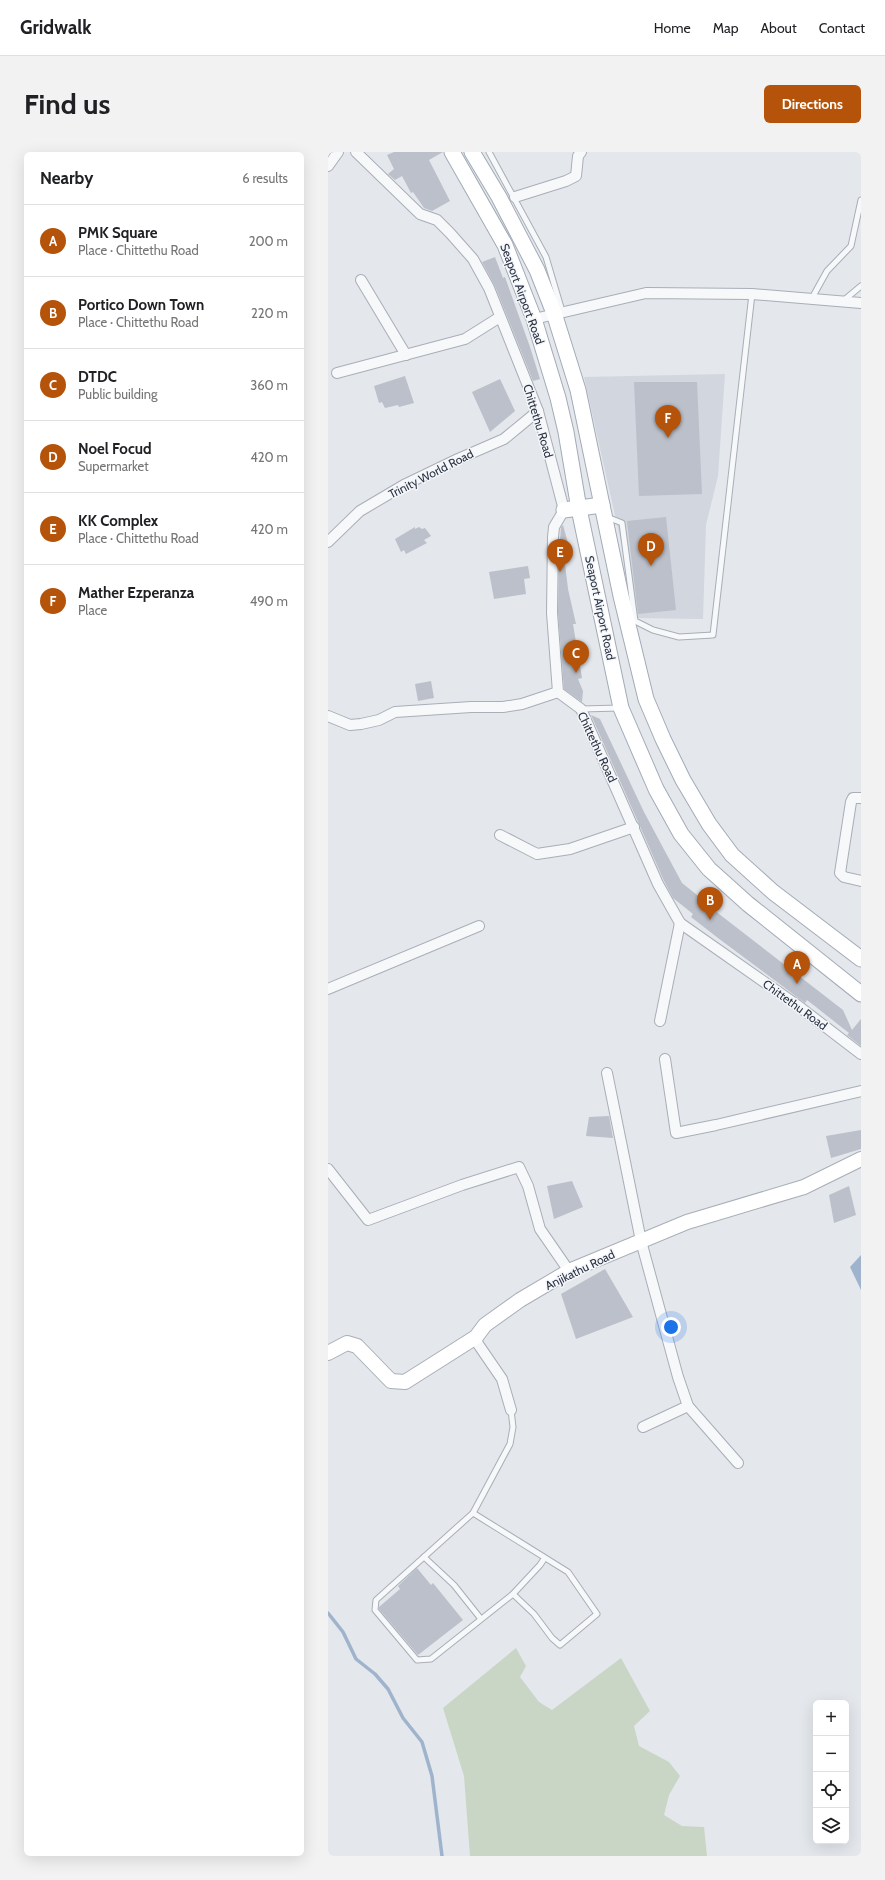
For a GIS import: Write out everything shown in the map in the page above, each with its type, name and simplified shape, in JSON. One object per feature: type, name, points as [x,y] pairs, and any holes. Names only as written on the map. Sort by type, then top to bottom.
[{"type":"main road","name":"Seaport Airport Road","points":[[452,152],[505,245],[534,319],[558,398],[566,432],[579,509],[621,708],[638,751],[681,834],[709,869],[748,904],[861,994]]},
{"type":"main road","points":[[472,152],[499,197],[558,312],[578,390],[621,596],[646,699],[663,739],[683,780],[709,824],[732,855],[773,892],[861,959]]},
{"type":"main road","points":[[564,510],[603,510]]},
{"type":"street","points":[[328,166],[338,152]]},
{"type":"street","name":"Chittethu Road","points":[[356,152],[420,214],[437,220],[473,259],[489,288],[538,411],[564,510]]},
{"type":"street","points":[[515,197],[566,181],[576,176],[578,156],[581,152]]},
{"type":"street","points":[[361,280],[406,355]]},
{"type":"street","points":[[534,319],[558,312],[646,293],[752,294],[861,302]]},
{"type":"street","points":[[337,373],[465,339],[500,317]]},
{"type":"street","name":"Trinity World Road","points":[[328,542],[360,511],[404,485],[504,439],[538,411]]},
{"type":"street","points":[[328,716],[350,724],[361,724],[379,720],[395,712],[471,707],[503,707],[522,704],[558,692],[552,613],[553,537],[554,528],[564,510]]},
{"type":"street","name":"Chittethu Road","points":[[558,692],[581,709],[658,884],[680,923],[797,1005],[861,1054]]},
{"type":"street","points":[[861,798],[853,798],[851,802],[840,873],[844,876],[861,881]]},
{"type":"street","points":[[500,835],[536,854],[570,849],[634,827]]},
{"type":"street","points":[[660,1021],[680,923]]},
{"type":"street","points":[[328,989],[480,926]]},
{"type":"street","points":[[665,1059],[676,1133],[731,1122],[861,1091]]},
{"type":"street","points":[[607,1072],[641,1241],[678,1377],[688,1406],[738,1463]]},
{"type":"street","name":"Anjikathu Road","points":[[328,1353],[348,1343],[356,1346],[392,1381],[405,1382],[476,1337],[485,1325],[520,1300],[569,1272],[687,1222],[804,1187],[861,1159]]},
{"type":"street","points":[[328,1169],[368,1220],[462,1185],[519,1167],[528,1186],[540,1230],[569,1272]]},
{"type":"street","points":[[476,1337],[478,1344],[502,1379],[511,1410]]},
{"type":"street","points":[[643,1427],[688,1406]]},
{"type":"lane","points":[[489,152],[515,197],[546,257],[558,312]]},
{"type":"lane","points":[[812,298],[827,271],[851,246],[861,200]]},
{"type":"lane","points":[[843,300],[861,286]]},
{"type":"lane","points":[[603,510],[622,523],[635,621],[653,630],[679,637],[714,634],[752,294]]},
{"type":"lane","points":[[581,709],[621,708]]},
{"type":"lane","points":[[511,1410],[513,1428],[510,1444],[473,1513],[376,1600],[374,1610],[416,1660],[431,1659],[513,1594],[540,1565],[544,1558]]},
{"type":"lane","points":[[473,1513],[568,1572],[597,1614],[560,1644],[552,1638],[534,1614],[513,1594]]},
{"type":"lane","points":[[424,1557],[454,1586],[481,1619]]},
{"type":"shaded area","points":[[725,374],[718,476],[706,525],[703,619],[638,618],[584,377]]},
{"type":"green space","points":[[516,1648],[526,1666],[520,1677],[539,1702],[552,1710],[621,1658],[650,1711],[634,1726],[639,1746],[669,1762],[680,1776],[669,1795],[664,1815],[682,1826],[704,1827],[707,1856],[470,1856],[464,1776],[443,1708]]},
{"type":"water","points":[[861,1255],[861,1290],[850,1267]]},
{"type":"building","points":[[394,152],[443,152],[429,160],[450,201],[432,211],[424,208],[413,192],[411,193],[402,176],[395,180],[388,174],[394,169],[387,155]]},
{"type":"building","points":[[495,257],[503,278],[505,277],[540,379],[533,381],[495,286],[482,262]]},
{"type":"building","points":[[405,376],[414,403],[399,407],[398,405],[385,408],[382,402],[379,403],[374,386]]},
{"type":"building","points":[[500,379],[515,411],[490,432],[472,392]]},
{"type":"building","points":[[634,382],[697,382],[702,494],[639,496]]},
{"type":"building","points":[[666,517],[676,610],[638,614],[627,521]]},
{"type":"building","points":[[563,525],[571,554],[559,555],[561,527]]},
{"type":"building","points":[[415,527],[415,529],[419,527],[422,529],[425,528],[431,536],[424,540],[427,543],[406,554],[404,550],[401,552],[395,539]]},
{"type":"building","points":[[559,555],[564,556],[568,589],[576,624],[573,624],[582,678],[578,679],[583,691],[582,702],[564,689],[558,613]]},
{"type":"building","points":[[528,566],[530,578],[524,579],[526,594],[494,599],[489,572]]},
{"type":"building","points":[[431,681],[434,698],[418,701],[415,684]]},
{"type":"building","points":[[591,715],[600,719],[644,812],[682,883],[702,899],[701,900],[843,1010],[852,1030],[861,1019],[861,1046],[847,1035],[849,1033],[807,1000],[805,1003],[691,917],[693,914],[673,898],[664,881]]},
{"type":"building","points":[[609,1116],[613,1138],[586,1136],[589,1117]]},
{"type":"building","points":[[861,1130],[861,1149],[831,1158],[826,1136]]},
{"type":"building","points":[[572,1181],[583,1207],[554,1219],[547,1186]]},
{"type":"building","points":[[849,1186],[856,1215],[834,1223],[829,1195]]},
{"type":"building","points":[[605,1269],[633,1317],[576,1339],[561,1294]]},
{"type":"building","points":[[417,1568],[431,1585],[433,1583],[463,1620],[418,1655],[379,1609],[379,1607],[400,1589],[398,1586]]},
{"type":"waterway","points":[[328,1613],[343,1632],[356,1659],[375,1674],[388,1689],[403,1718],[422,1742],[432,1776],[442,1856]]},
{"type":"place","name":"Mather Ezperanza","points":[[668,438]]},
{"type":"place","name":"Noel Focud","points":[[651,566]]},
{"type":"place","name":"KK Complex","points":[[560,572]]},
{"type":"place","name":"DTDC","points":[[576,673]]},
{"type":"place","name":"Portico Down Town","points":[[710,920]]},
{"type":"place","name":"PMK Square","points":[[797,984]]}]
